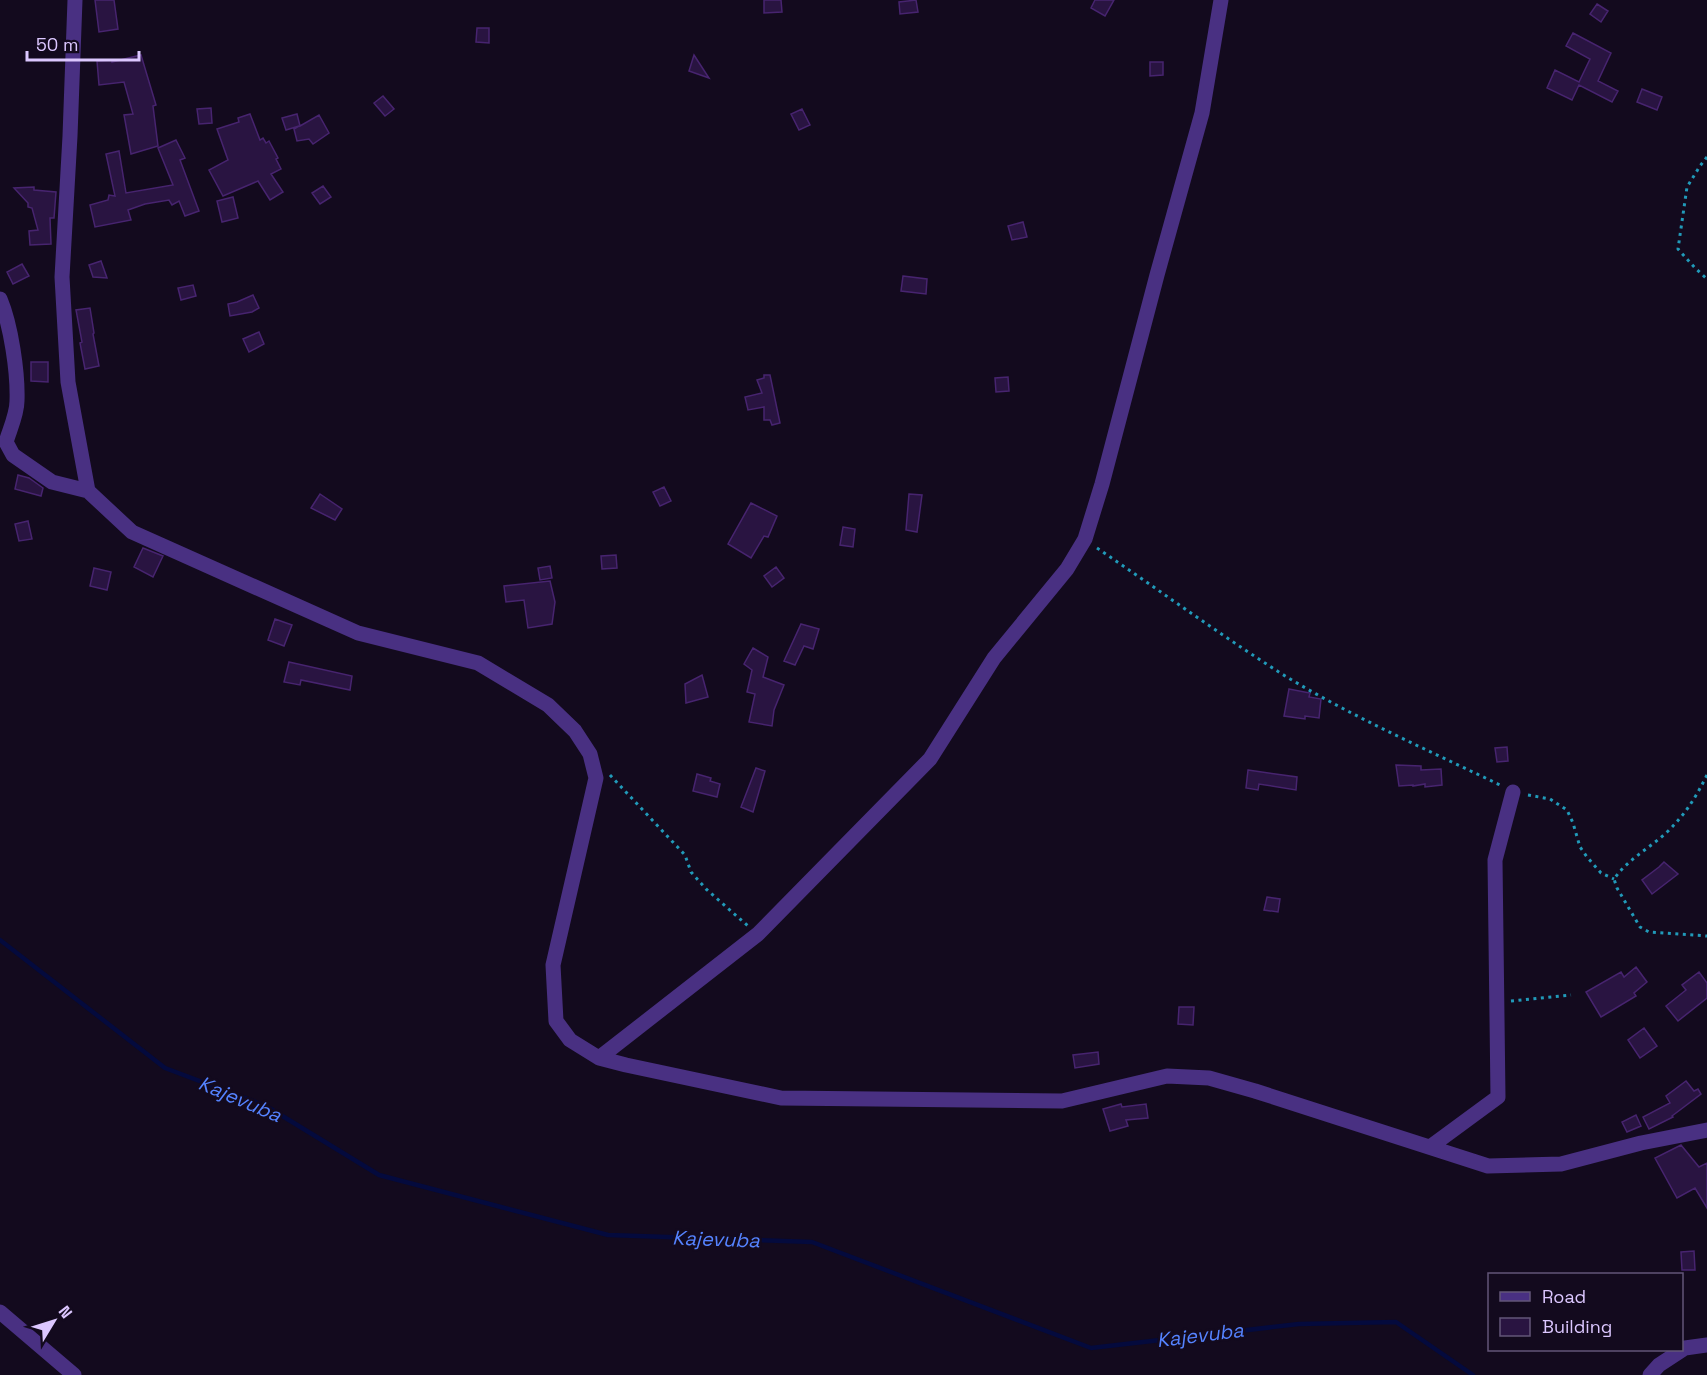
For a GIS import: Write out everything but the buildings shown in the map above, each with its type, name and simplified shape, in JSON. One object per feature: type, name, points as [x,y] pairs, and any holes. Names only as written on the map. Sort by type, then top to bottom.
[{"type":"street","points":[[75,0],[62,277],[68,382],[88,491]]},
{"type":"street","points":[[599,1058],[758,934],[930,759],[994,658],[1067,568],[1085,539],[1102,484],[1202,113],[1221,0]]},
{"type":"street","points":[[0,299],[4,307],[15,368],[17,403],[6,442],[13,455],[52,482],[88,491],[132,532],[358,633],[478,663],[548,705],[575,731],[590,754],[596,778],[553,965],[556,1021],[570,1040],[599,1058],[781,1098],[1062,1101],[1167,1076],[1209,1078],[1488,1166],[1561,1164],[1641,1143],[1707,1130]]},
{"type":"street","points":[[1430,1147],[1498,1097],[1495,860],[1513,792]]},
{"type":"street","points":[[0,1312],[74,1375]]},
{"type":"street","points":[[1683,1349],[1707,1345]]},
{"type":"street","points":[[1650,1375],[1659,1365],[1680,1351]]},
{"type":"path","points":[[1707,157],[1687,188],[1678,249],[1707,279]]},
{"type":"path","points":[[1085,539],[1174,602],[1283,674],[1350,712],[1513,792],[1550,800],[1567,810],[1580,847],[1601,873],[1614,879],[1640,927],[1649,932],[1707,936]]},
{"type":"path","points":[[590,754],[685,855],[691,872],[706,890],[758,934]]},
{"type":"path","points":[[1614,879],[1620,870],[1667,832],[1693,803],[1707,775]]},
{"type":"path","points":[[1497,1002],[1571,995]]},
{"type":"waterway","name":"Kajevuba","points":[[0,940],[165,1068],[266,1106],[379,1175],[608,1235],[812,1242],[1091,1348],[1299,1324],[1396,1322],[1473,1375]]}]
